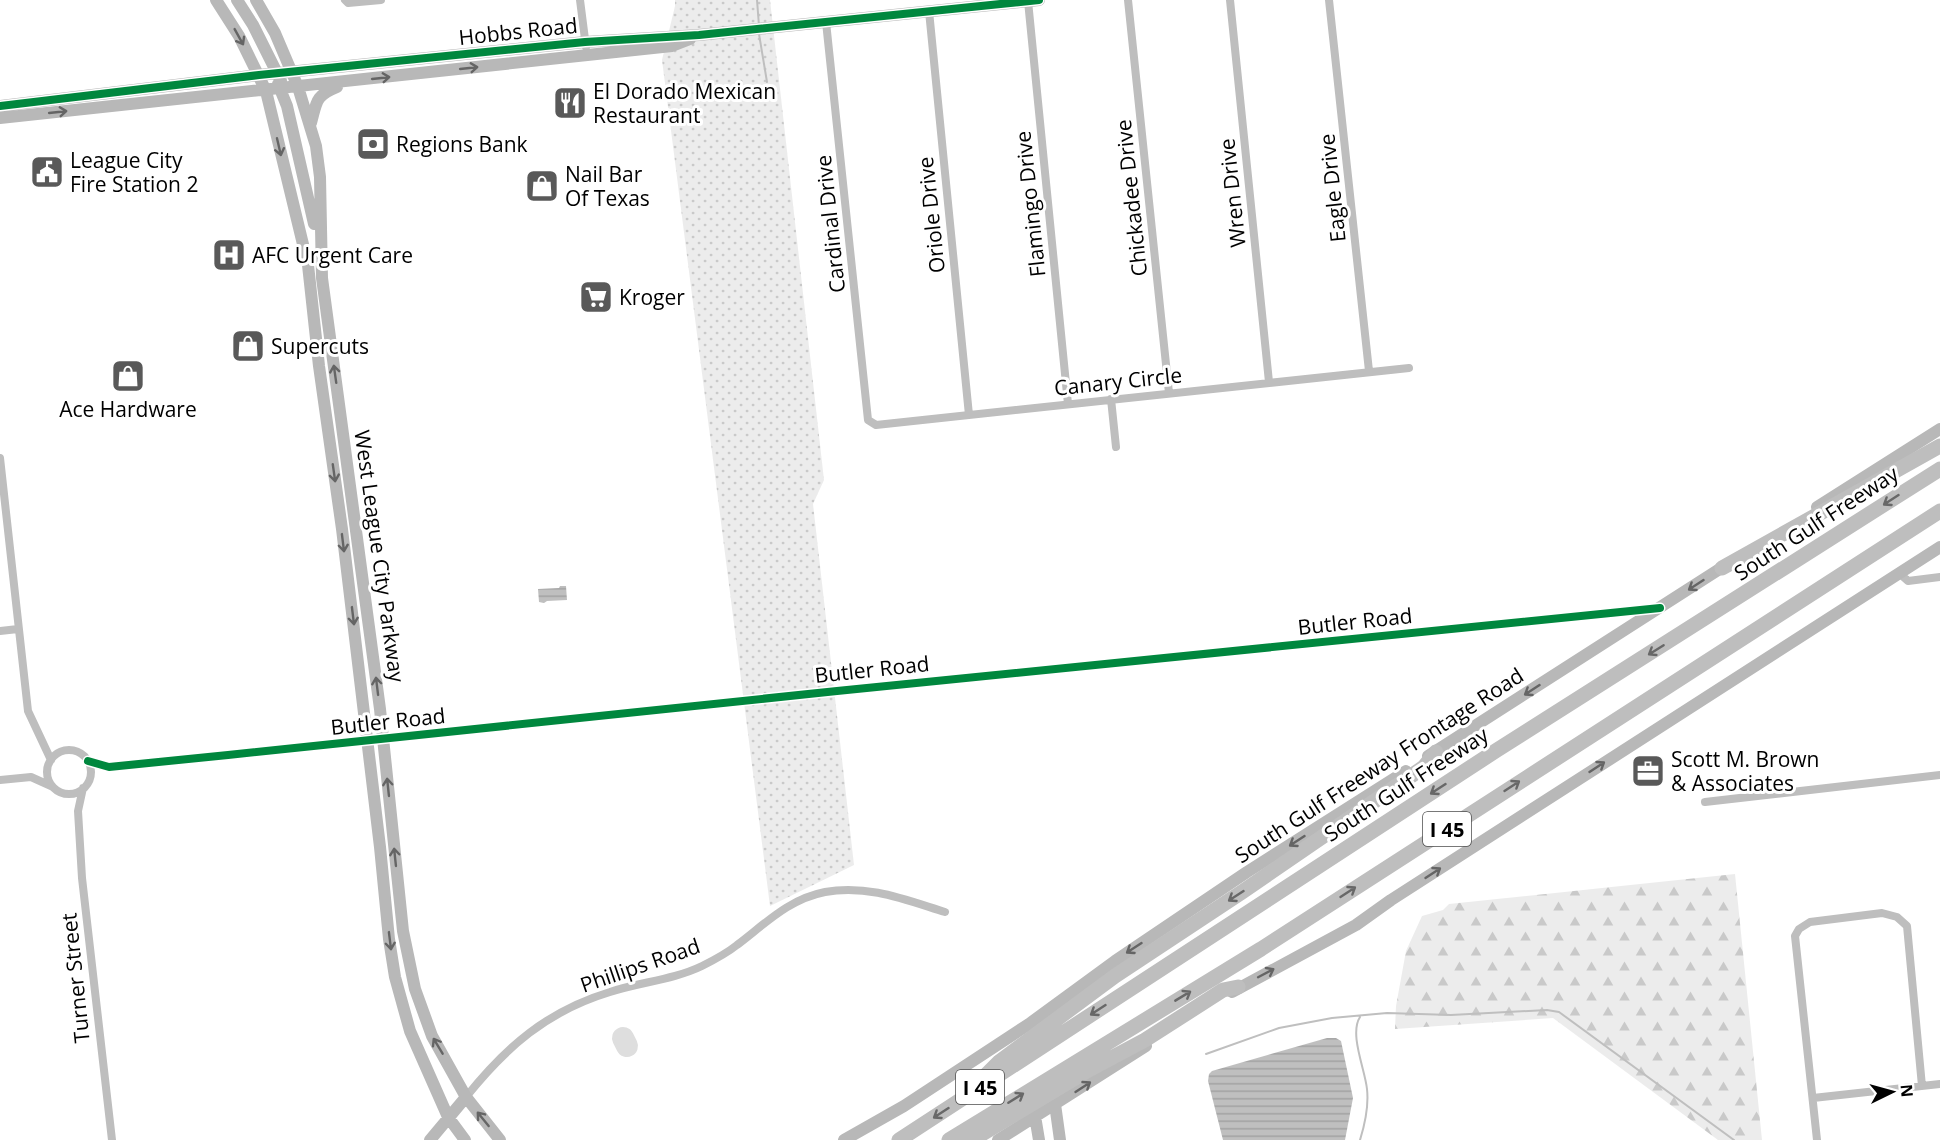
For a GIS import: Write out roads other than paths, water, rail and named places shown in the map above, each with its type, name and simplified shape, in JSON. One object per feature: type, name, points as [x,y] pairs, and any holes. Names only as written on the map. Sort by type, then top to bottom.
[{"type":"highway","points":[[1722,568],[1940,446]]},
{"type":"highway","name":"South Gulf Freeway","points":[[899,1140],[1497,750],[1940,469]]},
{"type":"highway","name":"I 45","points":[[951,1140],[1261,949],[1940,511]]},
{"type":"highway","points":[[963,1098],[999,1062],[1115,976],[1242,892],[1424,766],[1436,752]]},
{"type":"highway","points":[[951,1140],[982,1134],[1145,1040],[1223,990],[1238,987]]},
{"type":"main road","name":"West League City Parkway","points":[[216,0],[239,36],[266,91],[308,265],[368,741],[395,977],[410,1031],[448,1117],[465,1140]]},
{"type":"main road","points":[[237,0],[253,25],[282,89],[313,218],[322,278]]},
{"type":"main road","name":"West League City Parkway","points":[[256,0],[275,33],[298,87],[316,147],[320,177],[322,278],[362,567],[403,932],[415,990],[432,1036],[466,1097],[500,1140]]},
{"type":"main road","name":"Hobbs Road","points":[[0,106],[259,75],[585,42],[699,35],[1034,1]]},
{"type":"main road","name":"Hobbs Road","points":[[0,118],[672,46],[699,35]]},
{"type":"main road","points":[[310,127],[317,99],[326,91],[351,81]]},
{"type":"main road","points":[[328,429],[344,432]]},
{"type":"main road","name":"South Gulf Freeway Frontage Road","points":[[844,1140],[904,1106],[1019,1031],[1115,961],[1247,872],[1940,429]]},
{"type":"main road","points":[[998,1140],[1238,987],[1356,925],[1390,900],[1940,547]]},
{"type":"main road","points":[[346,568],[362,567]]},
{"type":"main road","points":[[429,1140],[466,1097]]},
{"type":"main road","points":[[1055,1104],[1060,1140]]},
{"type":"main road","points":[[1035,1116],[1039,1140]]},
{"type":"street","points":[[345,0],[348,3],[381,0]]},
{"type":"street","points":[[580,0],[587,55]]},
{"type":"street","name":"Chickadee Drive","points":[[1128,0],[1169,393]]},
{"type":"street","name":"Wren Drive","points":[[1230,0],[1269,382]]},
{"type":"street","name":"Eagle Drive","points":[[1329,0],[1369,371]]},
{"type":"street","name":"Flamingo Drive","points":[[1034,1],[1068,404]]},
{"type":"street","name":"Oriole Drive","points":[[929,11],[969,415]]},
{"type":"street","name":"Cardinal Drive","points":[[826,22],[870,423]]},
{"type":"street","name":"Canary Circle","points":[[870,423],[876,425],[1409,368]]},
{"type":"street","points":[[1110,399],[1116,447]]},
{"type":"street","points":[[0,458],[28,711],[43,741],[50,762],[47,772],[52,786]]},
{"type":"street","points":[[1899,573],[1908,581],[1940,577]]},
{"type":"street","name":"Butler Road","points":[[88,760],[109,767],[1660,608]]},
{"type":"street","points":[[0,631],[18,629]]},
{"type":"street","points":[[0,780],[32,777],[65,793],[72,794],[83,788],[89,780],[91,767],[88,760],[78,751],[64,750],[43,741]]},
{"type":"street","points":[[32,777],[57,753],[64,750]]},
{"type":"street","name":"Butler Road","points":[[89,780],[109,767]]},
{"type":"street","points":[[1705,802],[1940,776]]},
{"type":"street","name":"Turner Street","points":[[83,788],[78,811],[82,878],[112,1140]]},
{"type":"street","points":[[65,793],[78,811]]},
{"type":"street","name":"Phillips Road","points":[[466,1097],[490,1067],[510,1047],[545,1022],[577,1005],[609,992],[676,976],[700,967],[736,946],[787,905],[806,897],[846,889],[867,891],[887,894],[945,912]]},
{"type":"street","points":[[1817,1140],[1795,936],[1799,929],[1810,922],[1885,914],[1897,917],[1907,927],[1922,1086]]},
{"type":"street","points":[[1813,1098],[1940,1084]]},
{"type":"waterway","points":[[757,0],[759,26]]},
{"type":"waterway","points":[[759,34],[767,82]]},
{"type":"waterway","points":[[1206,1054],[1279,1028],[1332,1018],[1387,1013],[1451,1015],[1547,1010],[1559,1012],[1734,1140]]},
{"type":"waterway","points":[[1360,1017],[1356,1033],[1367,1096],[1366,1115],[1360,1140]]},
{"type":"place","name":"El Dorado Mexican Restaurant","points":[[570,103]]},
{"type":"place","name":"Regions Bank","points":[[373,144]]},
{"type":"place","name":"League City Fire Station 2","points":[[47,172]]},
{"type":"place","name":"Nail Bar Of Texas","points":[[542,186]]},
{"type":"place","name":"AFC Urgent Care","points":[[229,255]]},
{"type":"place","name":"Kroger","points":[[596,297]]},
{"type":"place","name":"Supercuts","points":[[248,346]]},
{"type":"place","name":"Ace Hardware","points":[[128,376]]},
{"type":"place","name":"Scott M. Brown & Associates","points":[[1648,771]]}]
